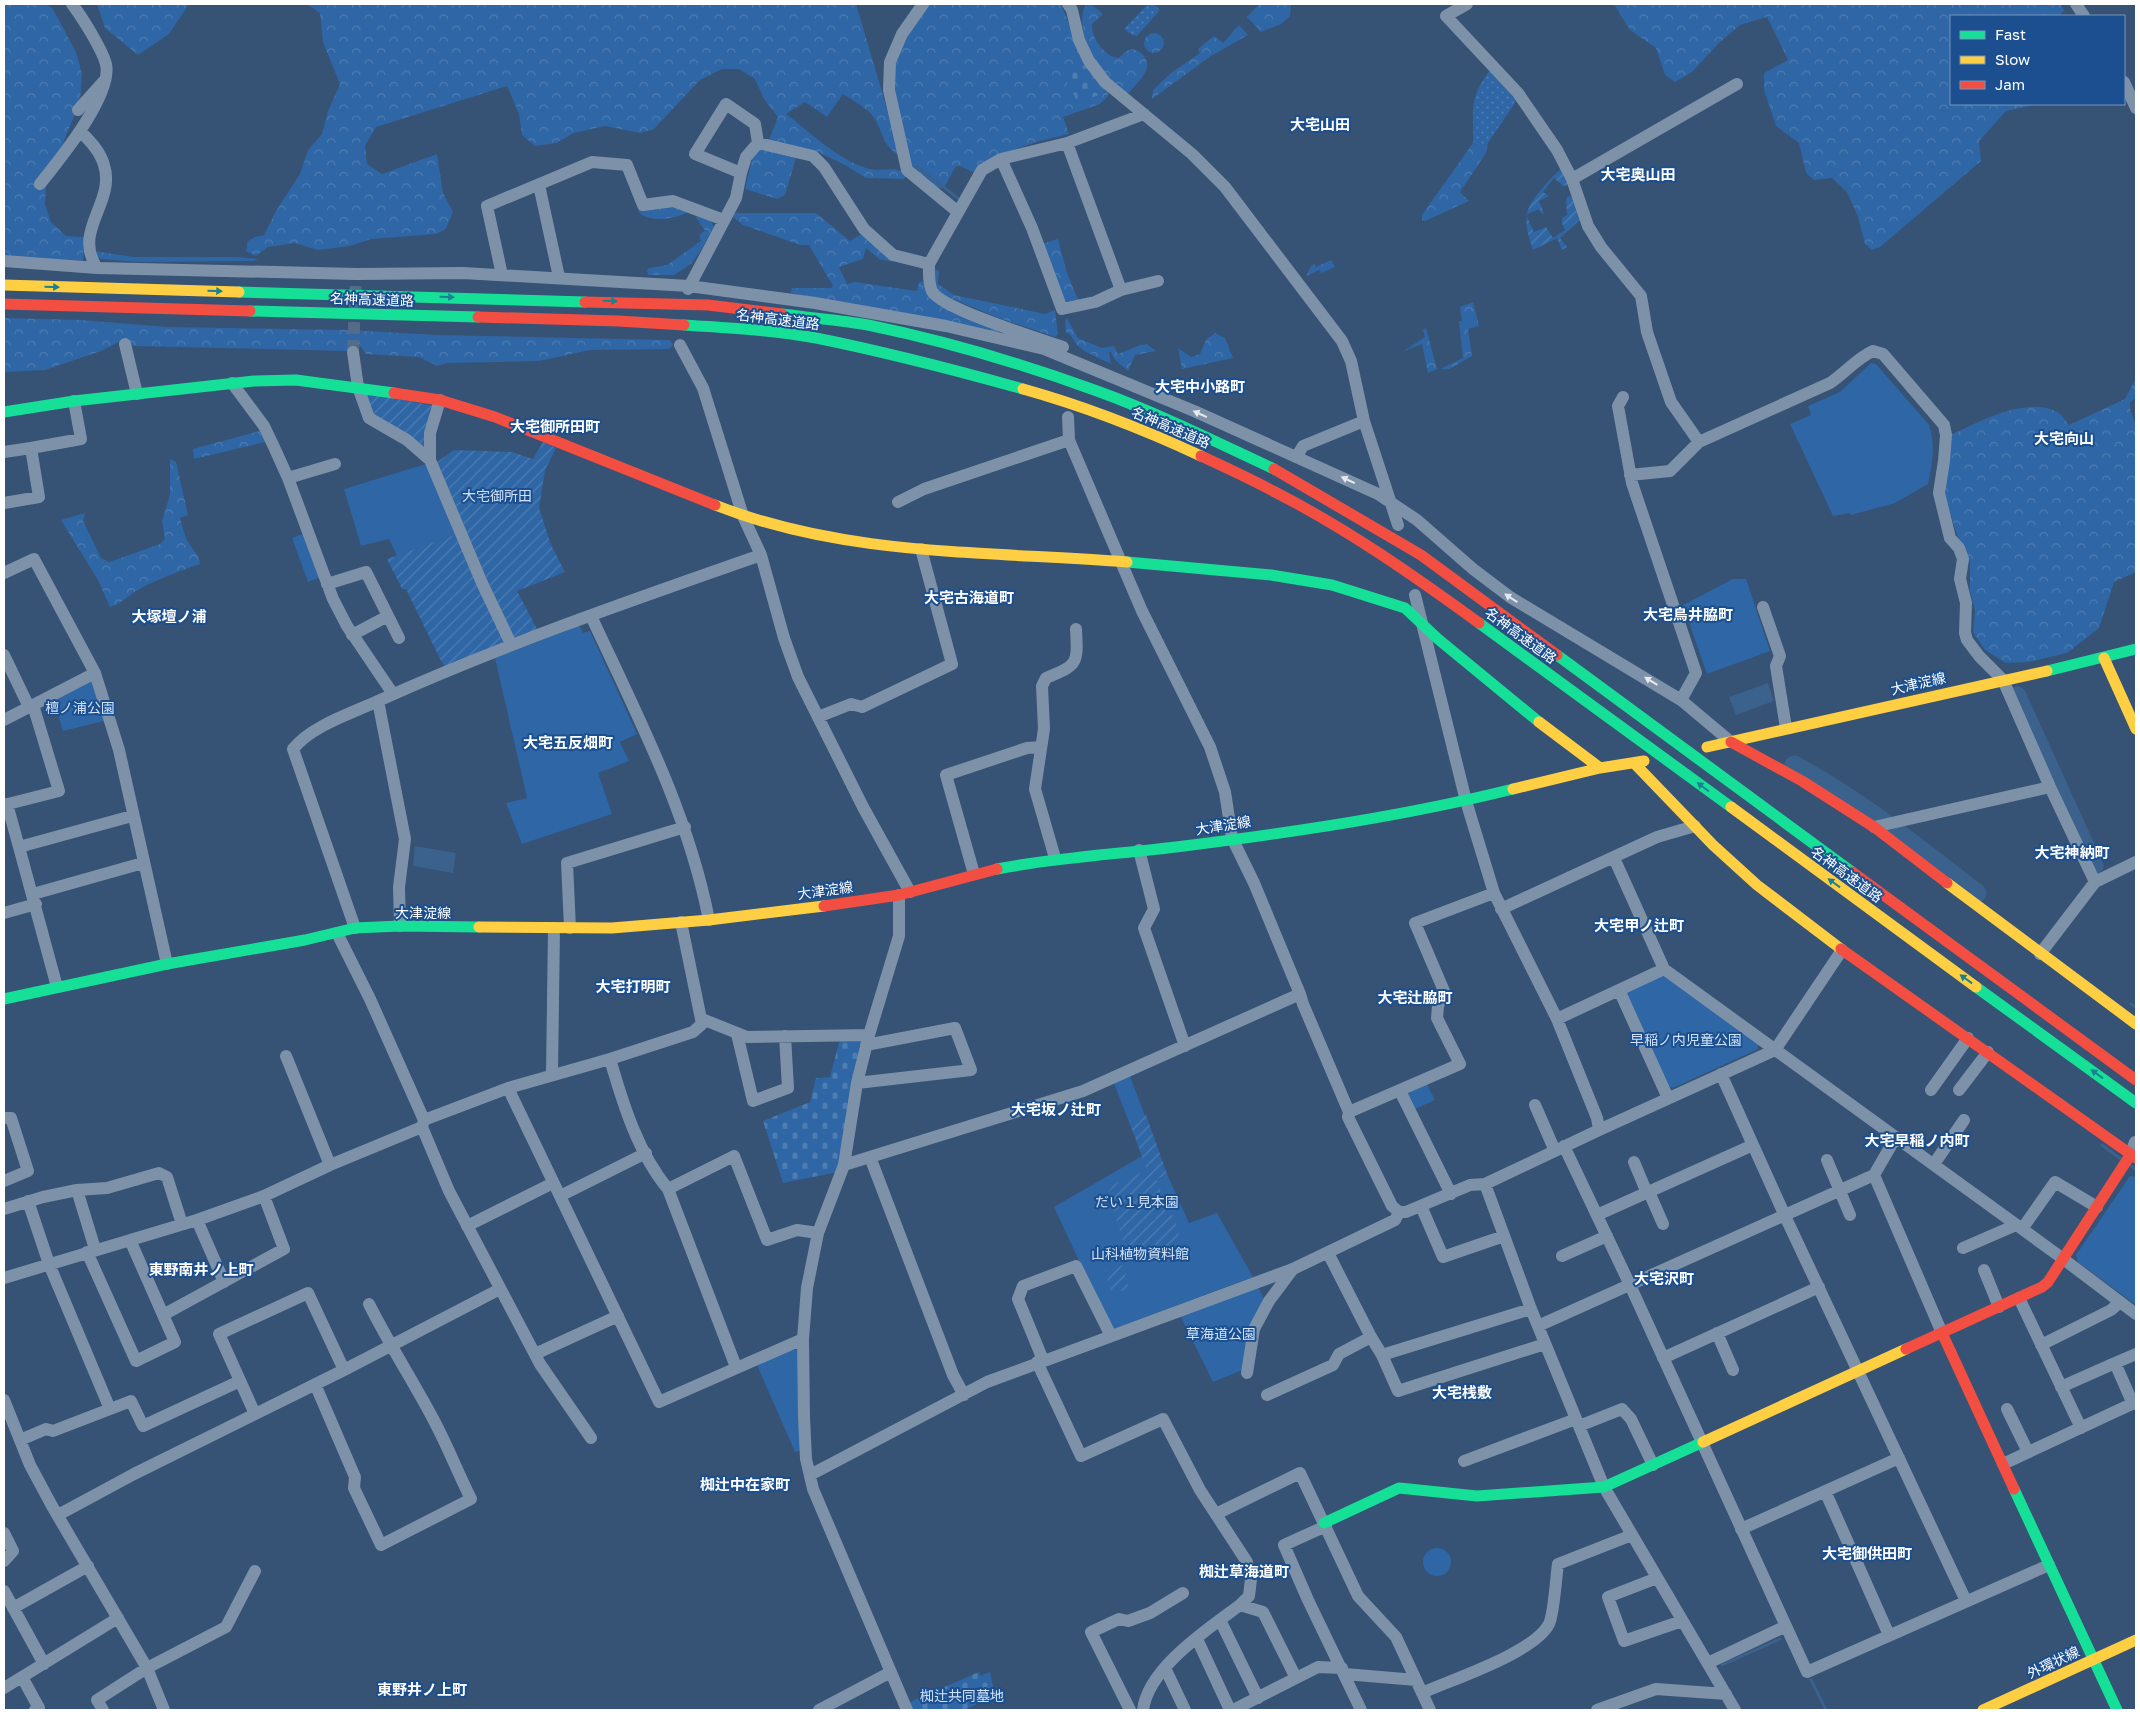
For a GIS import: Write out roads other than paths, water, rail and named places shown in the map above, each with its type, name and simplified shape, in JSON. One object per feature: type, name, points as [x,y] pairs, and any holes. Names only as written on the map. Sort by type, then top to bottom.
[{"type":"main road","name":"名神高速道路","points":[[4,285],[708,304],[866,325],[945,343],[1021,364],[1098,391],[1172,420],[1283,473],[1412,550],[2136,1080]]},
{"type":"main road","name":"名神高速道路","points":[[4,304],[618,321],[754,330],[816,338],[923,361],[1076,404],[1167,440],[1239,473],[1316,515],[1413,576],[1622,726],[1799,858],[2136,1103]]},
{"type":"main road","points":[[4,412],[74,401],[232,383],[296,380],[358,387],[440,400],[495,417],[743,516],[803,532],[853,542],[975,554],[1121,562],[1271,575],[1332,586],[1405,608],[1527,712],[1600,768]]},
{"type":"main road","name":"大津淀線","points":[[1707,747],[2104,658],[2136,649]]},
{"type":"main road","points":[[2104,658],[2136,729]]},
{"type":"main road","points":[[1731,742],[1802,781],[1959,884],[2040,954],[2136,1024]]},
{"type":"main road","name":"大津淀線","points":[[4,1000],[166,964],[306,940],[355,928],[400,926],[612,928],[709,920],[904,893],[974,874],[1055,858],[1184,846],[1385,816],[1466,801],[1600,768],[1639,762],[1695,826]]},
{"type":"main road","points":[[1325,1525],[1398,1488],[1477,1496],[1604,1487],[2042,1288],[2048,1282],[2134,1151],[1842,950],[1757,885],[1695,826]]},
{"type":"main road","points":[[1942,1333],[2117,1710]]},
{"type":"main road","name":"外環状線","points":[[1983,1710],[2136,1640]]},
{"type":"street","points":[[40,184],[80,130],[100,97],[104,80],[106,65],[72,4]]},
{"type":"street","points":[[923,4],[902,34],[890,62],[890,94],[907,170],[958,212]]},
{"type":"street","points":[[1068,4],[1072,10],[1079,40],[1090,61],[1105,82],[1192,154],[1224,187],[1342,341],[1351,361],[1364,421],[1398,525]]},
{"type":"street","points":[[1467,4],[1446,16],[1518,93],[1557,150],[1572,179],[1588,226],[1601,247],[1641,296],[1647,332],[1671,402],[1699,442]]},
{"type":"street","points":[[2076,4],[2083,15]]},
{"type":"street","points":[[78,110],[104,80]]},
{"type":"street","points":[[1572,179],[1737,84]]},
{"type":"street","points":[[2125,84],[2136,108]]},
{"type":"street","points":[[688,287],[736,198],[746,157],[758,143],[756,124],[726,104],[694,154],[741,172]]},
{"type":"street","points":[[1144,114],[1067,143],[1002,159],[982,170],[929,264],[928,277],[932,292],[942,301],[1064,351],[1378,494],[1417,520],[1473,569],[1510,597],[1681,700],[1731,742]]},
{"type":"street","points":[[80,130],[98,150],[106,175],[103,201],[92,225],[88,248],[97,268]]},
{"type":"street","points":[[758,143],[813,156],[824,167],[864,229],[893,255],[929,264]]},
{"type":"street","points":[[1067,143],[1121,290]]},
{"type":"street","points":[[1002,159],[1032,228],[1062,309],[1095,302],[1121,290],[1158,281]]},
{"type":"street","points":[[502,275],[487,206],[592,162],[627,165],[644,205],[673,201],[724,220]]},
{"type":"street","points":[[539,185],[559,277]]},
{"type":"street","points":[[4,261],[97,268],[356,276],[502,275],[559,277],[688,287],[815,303],[946,326],[1044,349],[1064,351]]},
{"type":"street","points":[[124,344],[137,394]]},
{"type":"street","points":[[680,345],[703,388],[743,516],[761,555],[787,646],[798,677],[904,893],[899,936],[867,1040],[857,1083],[844,1165],[818,1233],[807,1288],[803,1339],[806,1451],[813,1489],[907,1710]]},
{"type":"street","points":[[1630,475],[1670,471],[1699,442],[1830,383],[1844,374],[1863,355],[1874,351],[1883,354],[1944,425],[1946,435],[1939,493],[1950,538],[1959,548],[1963,559],[1960,579],[1966,603],[1965,633],[1972,648],[2003,680],[2095,882]]},
{"type":"street","points":[[353,352],[358,387],[369,418],[407,440],[430,460]]},
{"type":"street","points":[[232,383],[264,426],[288,478],[327,584],[352,635],[393,694]]},
{"type":"street","points":[[1623,397],[1618,406],[1630,475],[1696,673],[1681,700]]},
{"type":"street","points":[[440,400],[430,432],[430,460],[482,583],[511,644]]},
{"type":"street","points":[[4,452],[81,439],[74,401]]},
{"type":"street","points":[[1068,417],[1069,440],[1142,611],[1210,747],[1225,792],[1232,838],[1254,883],[1349,1112],[1348,1116],[1392,1206],[1399,1212],[1406,1212],[1470,1185],[1485,1184],[1775,1050],[1842,950]]},
{"type":"street","points":[[1297,456],[1303,446],[1364,421]]},
{"type":"street","points":[[898,502],[924,489],[1069,440]]},
{"type":"street","points":[[4,503],[39,497],[31,448]]},
{"type":"street","points":[[288,478],[336,464]]},
{"type":"street","points":[[818,718],[851,704],[862,707],[952,664],[921,548]]},
{"type":"street","points":[[355,928],[293,749],[300,740],[393,694],[511,644],[761,555]]},
{"type":"street","points":[[4,573],[34,559],[95,673],[119,750],[166,964]]},
{"type":"street","points":[[327,584],[366,572],[399,638]]},
{"type":"street","points":[[1415,595],[1466,801],[1494,893],[1500,909],[1557,1020],[1597,1118],[1599,1130]]},
{"type":"street","points":[[1763,607],[1780,656],[1776,666],[1786,728]]},
{"type":"street","points":[[352,635],[388,616]]},
{"type":"street","points":[[591,616],[662,770],[684,827],[703,890],[709,920]]},
{"type":"street","points":[[1055,858],[1035,789],[1044,729],[1042,686],[1046,678],[1069,668],[1077,655],[1076,629]]},
{"type":"street","points":[[4,655],[31,706],[59,791],[6,805],[34,899],[57,987]]},
{"type":"street","points":[[4,720],[95,673]]},
{"type":"street","points":[[378,701],[406,839],[399,887],[400,926]]},
{"type":"street","points":[[974,874],[946,775],[1027,748],[1040,747]]},
{"type":"street","points":[[1874,827],[2050,786]]},
{"type":"street","points":[[19,848],[132,816]]},
{"type":"street","points":[[1500,909],[1657,837],[1695,826]]},
{"type":"street","points":[[570,928],[567,862],[684,827]]},
{"type":"street","points":[[1139,850],[1154,909],[1144,928],[1185,1046]]},
{"type":"street","points":[[1614,858],[1664,969],[1934,1164],[2136,1314]]},
{"type":"street","points":[[2040,954],[2095,882],[2136,862]]},
{"type":"street","points":[[4,913],[34,899],[143,863]]},
{"type":"street","points":[[1349,1112],[1400,1092],[1460,1064],[1437,1018],[1438,1006],[1444,991],[1415,923],[1494,893]]},
{"type":"street","points":[[4,1278],[197,1220],[264,1196],[330,1165],[508,1088],[610,1059],[692,1032],[702,1024],[702,1019],[681,922]]},
{"type":"street","points":[[552,1074],[554,928]]},
{"type":"street","points":[[337,933],[370,999],[449,1191],[535,1354],[591,1438]]},
{"type":"street","points":[[1557,1020],[1664,969]]},
{"type":"street","points":[[1619,990],[1668,1098]]},
{"type":"street","points":[[844,1165],[1083,1091],[1300,994]]},
{"type":"street","points":[[702,1019],[729,1028],[737,1034],[747,1037],[785,1036],[867,1040],[955,1028],[971,1070],[857,1083]]},
{"type":"street","points":[[737,1034],[753,1101],[788,1088],[785,1036]]},
{"type":"street","points":[[1931,1090],[1968,1038]]},
{"type":"street","points":[[1959,1090],[1988,1052]]},
{"type":"street","points":[[286,1056],[330,1165]]},
{"type":"street","points":[[610,1059],[622,1101],[653,1171],[668,1189],[736,1367]]},
{"type":"street","points":[[1721,1074],[1785,1216],[1966,1601]]},
{"type":"street","points":[[508,1088],[660,1402],[803,1339]]},
{"type":"street","points":[[1400,1092],[1451,1194]]},
{"type":"street","points":[[1535,1105],[1607,1236],[1807,1672],[2049,1565]]},
{"type":"street","points":[[4,1118],[11,1118],[28,1171],[4,1180]]},
{"type":"street","points":[[1934,1164],[1964,1120]]},
{"type":"street","points":[[1538,1326],[1874,1175],[1896,1137]]},
{"type":"street","points":[[1597,1216],[1753,1145]]},
{"type":"street","points":[[560,1196],[646,1154]]},
{"type":"street","points":[[668,1189],[734,1156],[767,1240],[798,1230],[818,1233]]},
{"type":"street","points":[[870,1157],[953,1376],[964,1395]]},
{"type":"street","points":[[1827,1160],[1850,1215]]},
{"type":"street","points":[[1634,1162],[1663,1224]]},
{"type":"street","points":[[4,1209],[28,1201],[77,1190],[106,1188],[159,1173],[167,1177],[182,1224]]},
{"type":"street","points":[[1874,1175],[1942,1333]]},
{"type":"street","points":[[1963,1248],[2019,1227],[2055,1182],[2097,1207]]},
{"type":"street","points":[[467,1226],[553,1183]]},
{"type":"street","points":[[1485,1184],[1530,1309],[1604,1487],[1735,1710]]},
{"type":"street","points":[[77,1190],[91,1251],[136,1361],[175,1342],[130,1240]]},
{"type":"street","points":[[163,1315],[284,1249],[264,1196]]},
{"type":"street","points":[[28,1201],[49,1264],[110,1409]]},
{"type":"street","points":[[1420,1206],[1443,1256],[1504,1236]]},
{"type":"street","points":[[810,1475],[987,1382],[1293,1269],[1395,1220],[1399,1212]]},
{"type":"street","points":[[197,1220],[224,1282]]},
{"type":"street","points":[[1562,1256],[1607,1236]]},
{"type":"street","points":[[1328,1253],[1382,1355],[1398,1391],[1546,1344]]},
{"type":"street","points":[[1111,1336],[1076,1266],[1023,1286],[1018,1299],[1040,1361],[1081,1456],[1163,1420],[1200,1490],[1247,1562],[1251,1579],[1249,1596],[1240,1606],[1175,1656],[1164,1668],[1157,1677],[1143,1710]]},
{"type":"street","points":[[1247,1373],[1254,1329],[1269,1301],[1293,1269]]},
{"type":"street","points":[[1984,1270],[1999,1307]]},
{"type":"street","points":[[1663,1358],[1819,1287]]},
{"type":"street","points":[[58,1515],[134,1474],[344,1370],[500,1289]]},
{"type":"street","points":[[255,1414],[220,1334],[308,1292],[344,1370]]},
{"type":"street","points":[[2018,1298],[2081,1428]]},
{"type":"street","points":[[2041,1345],[2111,1310],[2120,1302]]},
{"type":"street","points":[[315,1384],[355,1477],[354,1488],[381,1545],[470,1499],[433,1418],[405,1366],[390,1345],[369,1304]]},
{"type":"street","points":[[1382,1355],[1530,1309]]},
{"type":"street","points":[[535,1354],[618,1316]]},
{"type":"street","points":[[1717,1333],[1733,1370]]},
{"type":"street","points":[[1267,1395],[1333,1365],[1340,1354],[1371,1337]]},
{"type":"street","points":[[2061,1387],[2136,1354]]},
{"type":"street","points":[[2003,1464],[2135,1403],[2115,1364]]},
{"type":"street","points":[[20,1440],[46,1428],[53,1431],[131,1401],[143,1426],[240,1381]]},
{"type":"street","points":[[4,1400],[30,1465],[147,1668],[164,1710]]},
{"type":"street","points":[[1464,1461],[1622,1409],[1631,1419],[1653,1465]]},
{"type":"street","points":[[2007,1409],[2028,1452]]},
{"type":"street","points":[[1741,1529],[1899,1458]]},
{"type":"street","points":[[1216,1514],[1300,1473],[1358,1596],[1396,1637],[1430,1710]]},
{"type":"street","points":[[1825,1492],[1889,1635]]},
{"type":"street","points":[[1325,1525],[1284,1545],[1308,1600],[1361,1710]]},
{"type":"street","points":[[4,1533],[13,1551],[4,1561]]},
{"type":"street","points":[[1422,1693],[1517,1652],[1541,1634],[1550,1623],[1558,1564],[1632,1535]]},
{"type":"street","points":[[13,1608],[88,1566]]},
{"type":"street","points":[[103,1710],[97,1700],[147,1668],[226,1627],[255,1572]]},
{"type":"street","points":[[1657,1578],[1608,1598],[1624,1641],[1682,1621]]},
{"type":"street","points":[[4,1591],[44,1664]]},
{"type":"street","points":[[1130,1710],[1091,1632],[1119,1619],[1128,1621],[1150,1613],[1183,1592]]},
{"type":"street","points":[[1240,1606],[1263,1612],[1296,1678]]},
{"type":"street","points":[[4,1688],[118,1618]]},
{"type":"street","points":[[1220,1620],[1258,1698]]},
{"type":"street","points":[[1708,1664],[1786,1626]]},
{"type":"street","points":[[1197,1639],[1232,1710],[1318,1667],[1416,1680]]},
{"type":"street","points":[[1164,1668],[1185,1710]]},
{"type":"street","points":[[819,1710],[891,1672]]},
{"type":"street","points":[[22,1677],[40,1708],[35,1710]]},
{"type":"street","points":[[1597,1710],[1656,1689],[1726,1694]]},
{"type":"waterway","points":[[916,166],[959,199]]},
{"type":"waterway","points":[[2017,696],[2094,866]]},
{"type":"waterway","points":[[1794,765],[1865,809],[1977,893]]},
{"type":"waterway","points":[[2131,1004],[2136,1007]]},
{"type":"waterway","points":[[2102,1145],[2121,1159]]},
{"type":"waterway","points":[[2130,1165],[2136,1170]]},
{"type":"waterway","points":[[1722,1665],[1780,1639]]},
{"type":"waterway","points":[[1811,1680],[1826,1710]]},
{"type":"tunnel","points":[[353,352],[356,278]]},
{"type":"district","name":"大宅山田","points":[[1320,124]]},
{"type":"district","name":"大宅奥山田","points":[[1638,174]]},
{"type":"district","name":"大宅中小路町","points":[[1200,386]]},
{"type":"district","name":"大宅御所田町","points":[[555,426]]},
{"type":"district","name":"大宅向山","points":[[2064,438]]},
{"type":"district","name":"大宅古海道町","points":[[969,597]]},
{"type":"district","name":"大宅鳥井脇町","points":[[1688,614]]},
{"type":"district","name":"大塚壇ノ浦","points":[[169,616]]},
{"type":"district","name":"大宅五反畑町","points":[[568,742]]},
{"type":"district","name":"大宅神納町","points":[[2072,852]]},
{"type":"district","name":"大宅甲ノ辻町","points":[[1639,925]]},
{"type":"district","name":"大宅打明町","points":[[633,986]]},
{"type":"district","name":"大宅辻脇町","points":[[1415,997]]},
{"type":"district","name":"大宅坂ノ辻町","points":[[1056,1109]]},
{"type":"district","name":"大宅早稲ノ内町","points":[[1917,1140]]},
{"type":"district","name":"東野南井ノ上町","points":[[201,1269]]},
{"type":"district","name":"大宅沢町","points":[[1664,1278]]},
{"type":"district","name":"大宅桟敷","points":[[1462,1392]]},
{"type":"district","name":"椥辻中在家町","points":[[745,1484]]},
{"type":"district","name":"大宅御供田町","points":[[1867,1553]]},
{"type":"district","name":"椥辻草海道町","points":[[1244,1571]]},
{"type":"district","name":"東野井ノ上町","points":[[422,1689]]},
{"type":"park label","name":"大宅御所田","points":[[497,495]]},
{"type":"park label","name":"檀ノ浦公園","points":[[80,707]]},
{"type":"park label","name":"早稲ノ内児童公園","points":[[1686,1039]]},
{"type":"park label","name":"だい１見本園","points":[[1137,1201]]},
{"type":"park label","name":"山科植物資料館","points":[[1140,1253]]},
{"type":"park label","name":"草海道公園","points":[[1221,1333]]},
{"type":"park label","name":"椥辻共同墓地","points":[[962,1695]]}]
